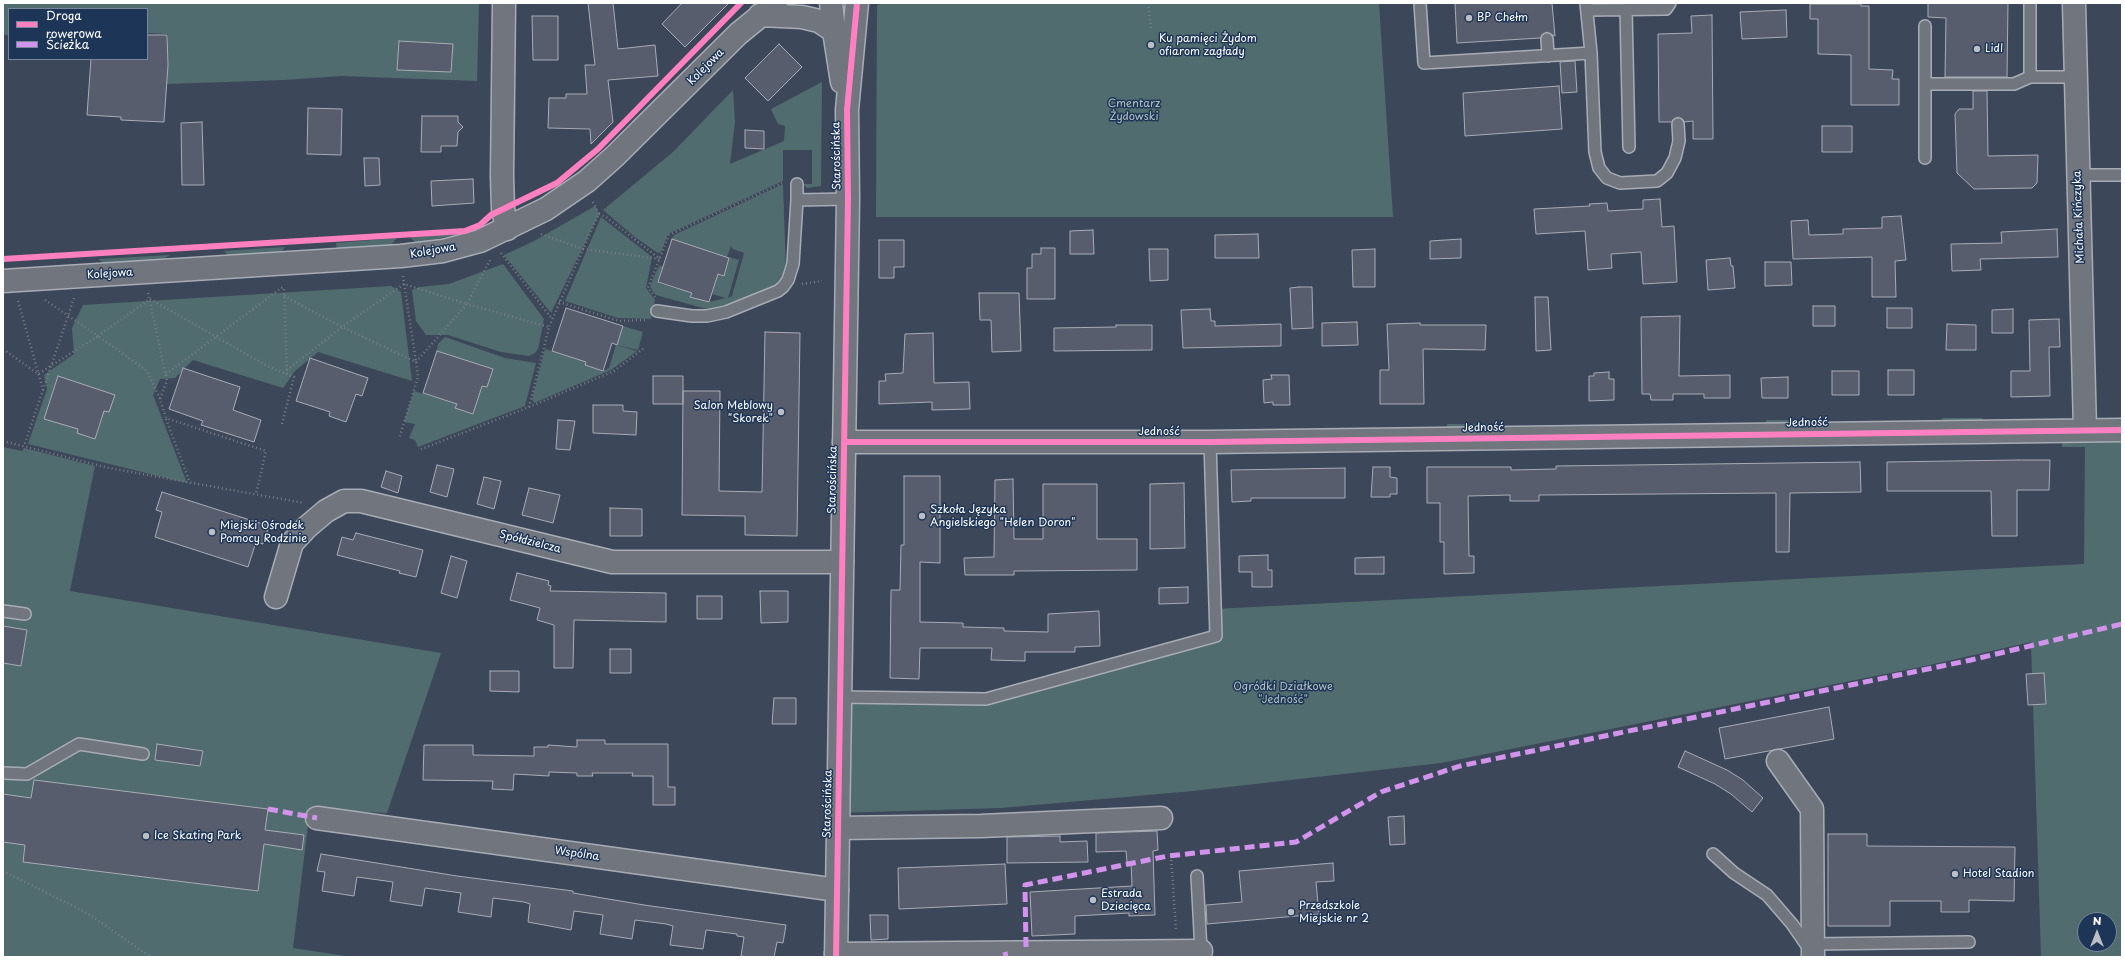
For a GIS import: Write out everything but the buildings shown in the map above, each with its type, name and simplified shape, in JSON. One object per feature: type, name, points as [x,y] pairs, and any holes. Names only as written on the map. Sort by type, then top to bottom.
[{"type":"street","points":[[504,3],[502,176],[503,209],[507,229]]},
{"type":"street","points":[[831,3],[847,110]]},
{"type":"street","name":"Starościńska","points":[[836,955],[848,199],[847,110],[857,3]]},
{"type":"street","name":"Michała Kińczyka","points":[[2074,3],[2085,430]]},
{"type":"street","points":[[768,9],[819,21],[834,31]]},
{"type":"street","name":"Kolejowa","points":[[3,281],[401,256],[443,251],[480,240],[507,229],[546,209],[587,181],[768,9]]},
{"type":"street","name":"Jedność","points":[[844,442],[1210,442],[2122,430]]},
{"type":"street","name":"Spółdzielcza","points":[[276,597],[292,543],[307,527],[326,511],[344,502],[361,500],[612,562],[842,562]]},
{"type":"street","points":[[1778,761],[1812,809],[1813,952]]},
{"type":"street","name":"Wspólna","points":[[317,818],[837,890]]},
{"type":"street","points":[[838,828],[981,826],[1161,818]]},
{"type":"street","points":[[836,955],[1006,955],[1201,951]]},
{"type":"lane","points":[[1420,3],[1424,64],[1591,53]]},
{"type":"lane","points":[[1670,3],[1666,9],[1626,9],[1587,6],[1591,53],[1595,152],[1599,168],[1607,178],[1620,183],[1657,181],[1667,173],[1675,158],[1679,141],[1678,124]]},
{"type":"lane","points":[[2030,3],[2030,77]]},
{"type":"lane","points":[[1626,9],[1629,147]]},
{"type":"lane","points":[[1925,26],[1925,158]]},
{"type":"lane","points":[[1547,39],[1548,56]]},
{"type":"lane","points":[[1925,84],[2014,84],[2030,77],[2076,77]]},
{"type":"lane","points":[[2078,175],[2122,175]]},
{"type":"lane","points":[[654,316],[707,316],[760,299],[783,287],[793,264],[797,184]]},
{"type":"lane","points":[[797,200],[848,199]]},
{"type":"lane","points":[[840,697],[986,699],[1216,636],[1210,442]]},
{"type":"lane","points":[[3,610],[25,614]]},
{"type":"lane","points":[[3,773],[27,774],[78,744],[143,754]]},
{"type":"lane","points":[[1712,854],[1734,873],[1767,895],[1792,924],[1813,952],[1969,942]]},
{"type":"lane","points":[[1198,876],[1201,951]]},
{"type":"path","points":[[1148,3],[1151,28]]},
{"type":"path","points":[[655,298],[648,288],[669,235],[782,183]]},
{"type":"path","points":[[592,202],[599,214],[606,217],[660,259]]},
{"type":"path","points":[[528,407],[549,327],[599,214]]},
{"type":"path","points":[[539,233],[583,249],[660,259]]},
{"type":"path","points":[[501,253],[552,319]]},
{"type":"path","points":[[416,362],[467,304],[492,256]]},
{"type":"path","points":[[399,439],[418,377],[403,274]]},
{"type":"path","points":[[404,284],[467,304],[549,327]]},
{"type":"path","points":[[287,370],[342,327],[404,284]]},
{"type":"path","points":[[166,374],[284,286],[287,374]]},
{"type":"path","points":[[148,293],[167,381],[160,399]]},
{"type":"path","points":[[284,296],[342,327],[416,362]]},
{"type":"path","points":[[24,446],[74,298]]},
{"type":"path","points":[[44,299],[147,371],[160,399],[190,483]]},
{"type":"path","points":[[38,374],[50,368],[98,336],[150,299]]},
{"type":"path","points":[[150,299],[271,368],[294,377],[282,424]]},
{"type":"path","points":[[18,301],[43,390]]},
{"type":"path","points":[[559,302],[619,321],[654,316]]},
{"type":"path","points":[[419,450],[528,407],[614,370],[644,348]]},
{"type":"path","points":[[3,349],[38,374]]},
{"type":"path","points":[[166,418],[266,451],[256,494]]},
{"type":"path","points":[[1171,856],[1176,937]]},
{"type":"path","points":[[3,871],[87,913],[151,957]]},
{"type":"green space","points":[[3,3],[479,3],[477,81],[341,76],[284,80],[167,84],[168,34],[148,33],[148,8],[8,8],[8,35],[3,35]]},
{"type":"green space","name":"Cmentarz Żydowski","points":[[879,3],[1379,3],[1393,217],[876,217],[877,6]]},
{"type":"green space","points":[[684,70],[684,73],[633,123],[631,122]]},
{"type":"green space","points":[[822,82],[821,186],[807,188],[803,184],[812,184],[812,150],[783,150],[783,181],[668,234],[661,252],[658,253],[635,237],[603,210],[673,152],[733,90],[735,122],[730,164],[784,141],[785,126],[778,124],[771,109]]},
{"type":"green space","points":[[783,184],[786,272],[779,283],[721,309],[710,310],[656,295],[653,292],[650,286],[659,266],[663,266],[658,283],[692,293],[691,297],[709,302],[726,298],[712,294],[718,274],[724,276],[729,257],[739,260],[728,298],[732,296],[744,253],[733,249],[731,246],[727,257],[672,239],[674,235]]},
{"type":"green space","points":[[595,206],[599,214],[551,313],[504,255],[534,241]]},
{"type":"green space","points":[[601,217],[652,257],[646,288],[655,300],[651,319],[618,318],[565,301]]},
{"type":"green space","points":[[465,233],[416,243],[410,237]]},
{"type":"green space","points":[[397,238],[390,246],[337,250],[336,243]]},
{"type":"green space","points":[[285,247],[280,253],[230,257],[224,251]]},
{"type":"green space","points":[[170,255],[161,261],[106,265],[98,259]]},
{"type":"green space","points":[[503,264],[544,319],[538,349],[535,353],[529,356],[501,352],[448,335],[426,335],[416,321],[412,290],[420,287],[449,284]]},
{"type":"green space","points":[[391,286],[401,292],[412,381],[318,352],[295,371],[283,388],[193,360],[175,378],[160,379],[153,395],[187,483],[28,444],[47,389],[44,375],[74,354],[72,328],[83,305]]},
{"type":"green space","points":[[623,326],[643,332],[638,350],[617,345]]},
{"type":"green space","points":[[445,337],[505,358],[536,363],[525,406],[418,447],[415,440],[409,438],[415,424],[404,422],[414,391],[457,404],[456,408],[473,414],[482,386],[487,387],[493,369],[437,351],[438,344]]},
{"type":"green space","points":[[616,345],[637,351],[611,370],[534,403],[532,399],[545,349],[586,362],[585,365],[603,371],[609,368]]},
{"type":"green space","points":[[1942,418],[1983,418],[1982,421],[1942,421]]},
{"type":"green space","points":[[1766,420],[1807,420],[1807,423],[1766,424]]},
{"type":"green space","points":[[1447,424],[1488,424],[1488,427],[1447,428]]},
{"type":"green space","name":"Ogródki Działkowe \"Jedność\"","points":[[2122,439],[2122,957],[2041,957],[2031,642],[1925,666],[1441,763],[1193,791],[1001,808],[838,813],[840,697],[986,699],[1216,636],[1215,609],[2084,564],[2085,447],[2062,447],[2062,440]]},
{"type":"green space","points":[[3,447],[22,451],[24,448],[95,466],[70,591],[441,653],[387,813],[310,809],[293,948],[352,957],[3,957]]},
{"type":"marked path","points":[[1026,947],[1025,885],[1168,856],[1296,842],[1381,792],[1460,766],[1971,660],[2122,624]]},
{"type":"marked path","points":[[268,809],[317,818]]},
{"type":"marked path","points":[[1005,952],[1006,957]]},
{"type":"cycle path","points":[[3,259],[465,231],[480,225],[491,215],[557,183],[598,149],[741,3]]},
{"type":"cycle path","points":[[836,957],[848,199],[847,110],[857,3]]},
{"type":"cycle path","points":[[844,442],[1210,442],[2122,430]]},
{"type":"place","name":"BP Chełm","points":[[1469,18]]},
{"type":"place","name":"Ku pamięci Żydom ofiarom zagłady","points":[[1151,45]]},
{"type":"place","name":"Lidl","points":[[1977,49]]},
{"type":"place","name":"Salon Meblowy \"Skorek\"","points":[[781,412]]},
{"type":"place","name":"Szkoła Języka Angielskiego \"Helen Doron\"","points":[[922,516]]},
{"type":"place","name":"Miejski Ośrodek Pomocy Rodzinie","points":[[212,532]]},
{"type":"place","name":"Ice Skating Park","points":[[146,836]]},
{"type":"place","name":"Hotel Stadion","points":[[1955,874]]},
{"type":"place","name":"Estrada Dziecięca","points":[[1093,900]]},
{"type":"place","name":"Przedszkole Miejskie nr 2","points":[[1291,912]]}]
